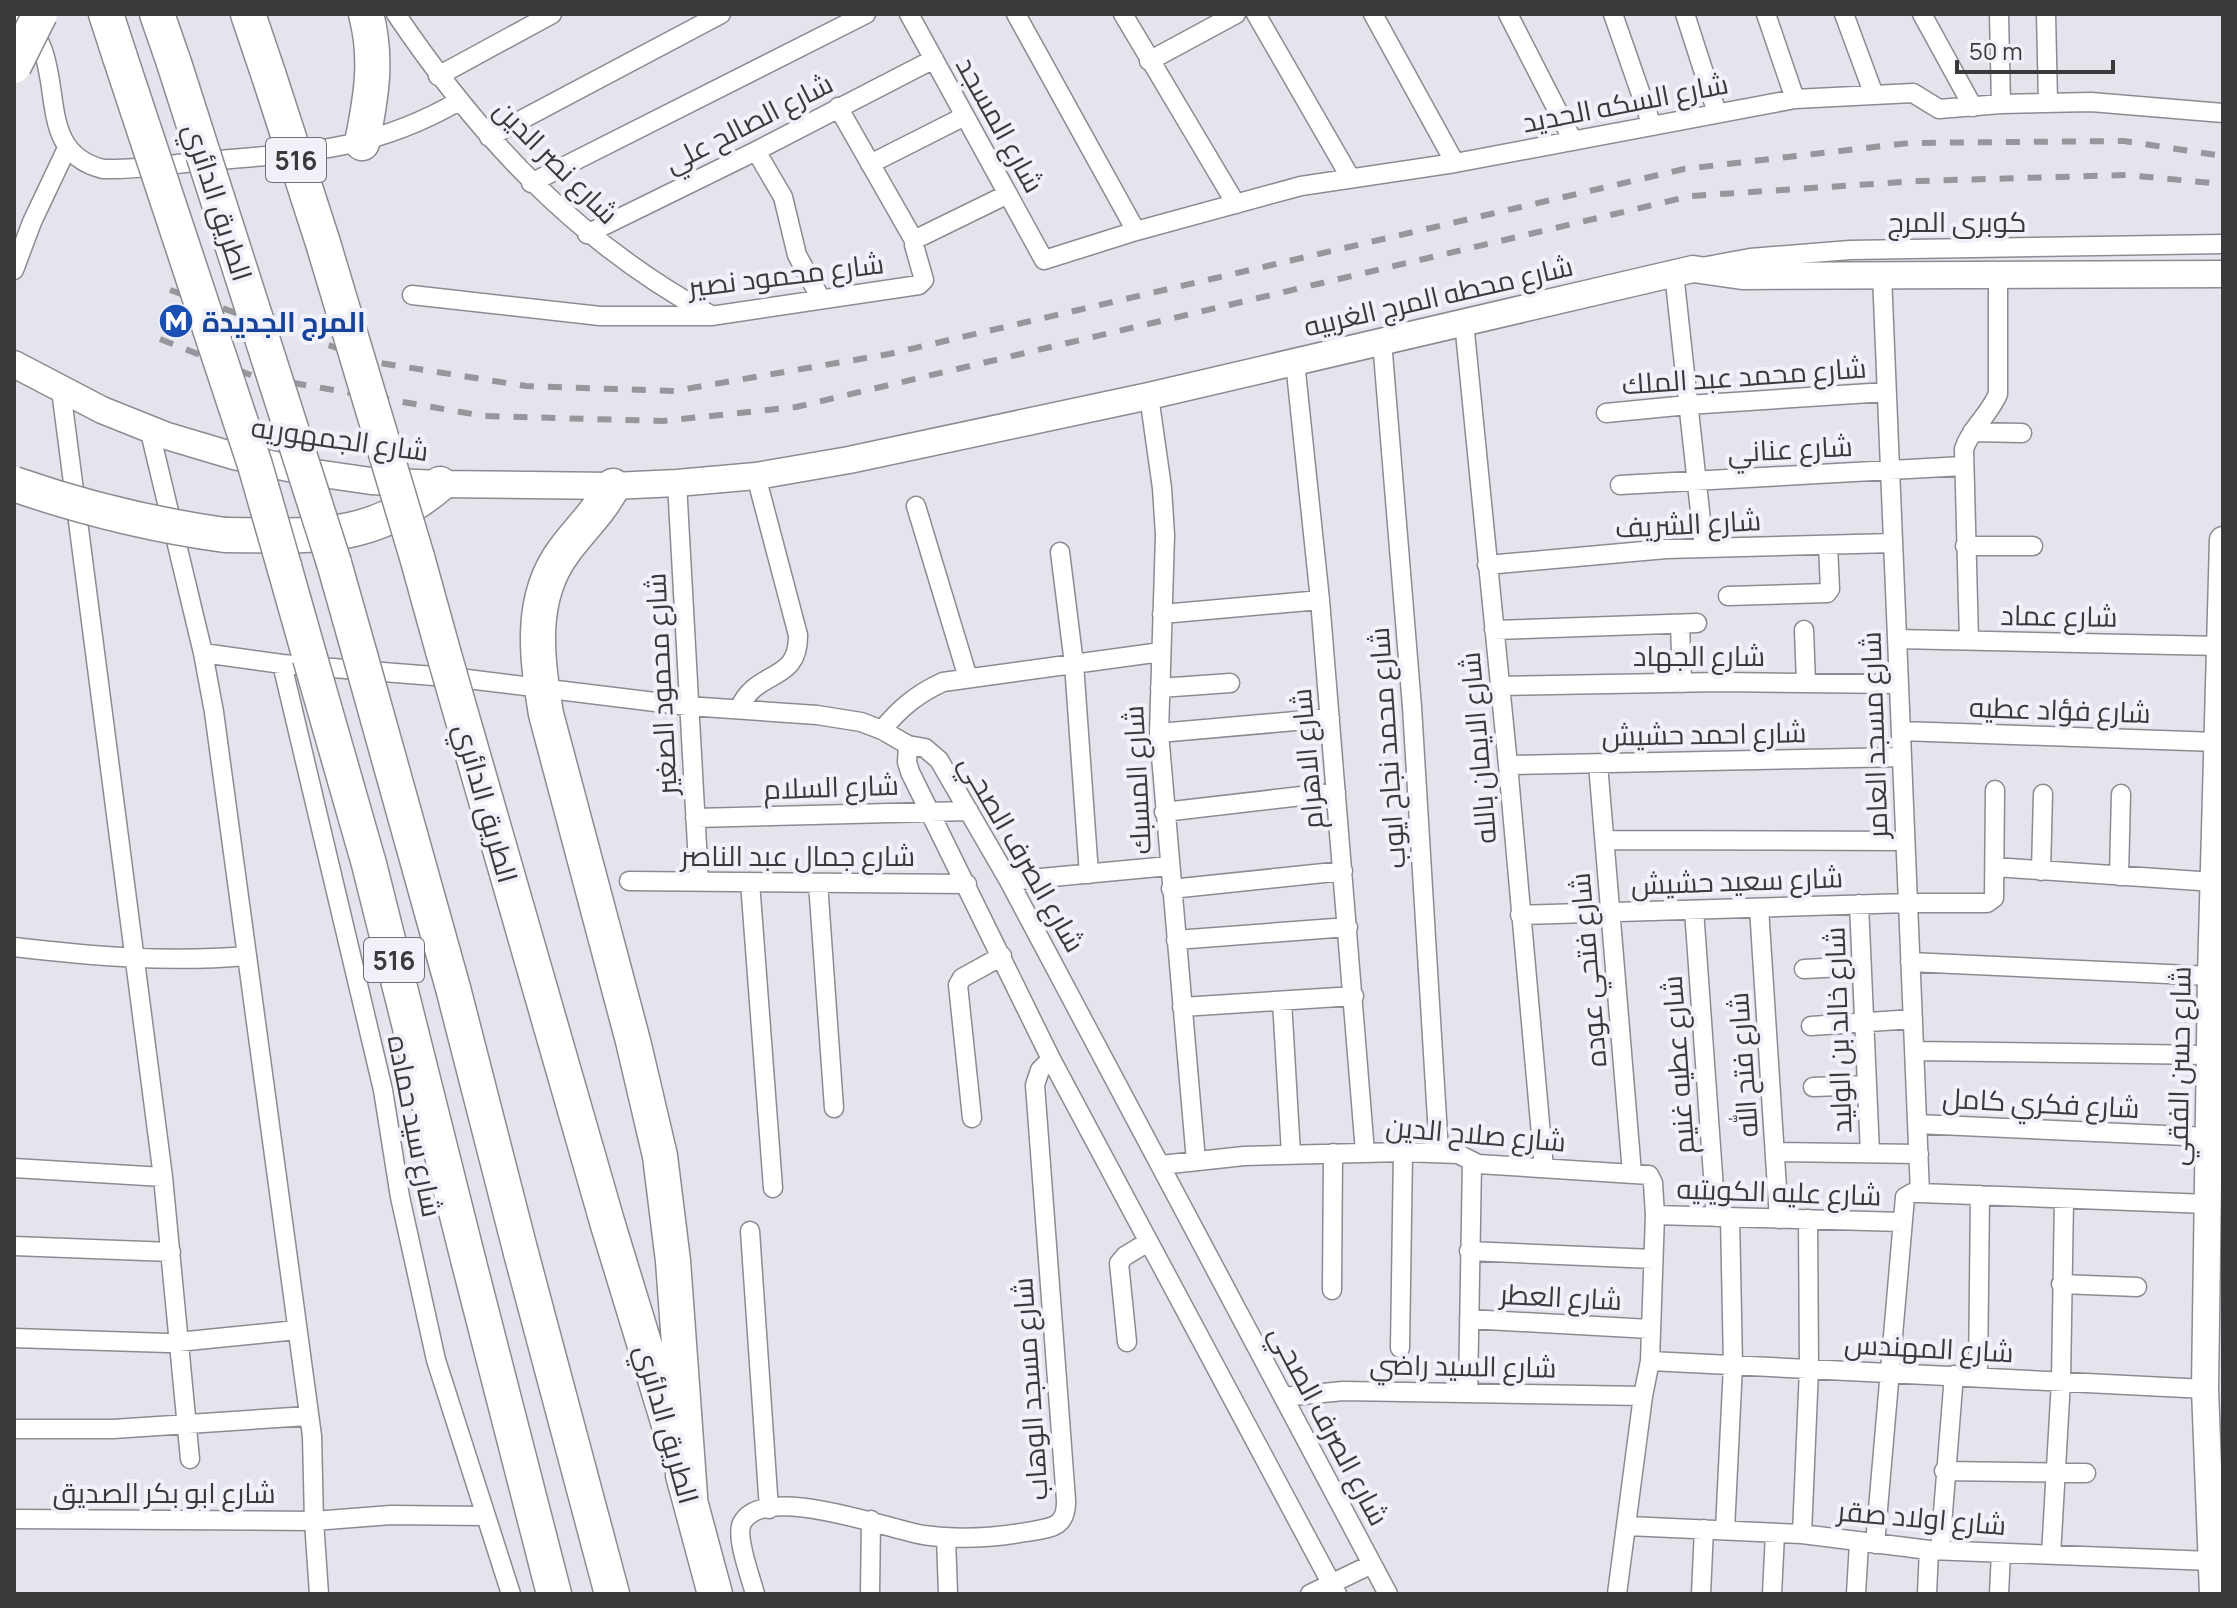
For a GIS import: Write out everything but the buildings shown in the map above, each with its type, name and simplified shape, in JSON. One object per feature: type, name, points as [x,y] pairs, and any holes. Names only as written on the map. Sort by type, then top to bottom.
[{"type":"highway","points":[[14,66],[40,14]]},
{"type":"highway","name":"الطريق الدائري","points":[[106,14],[255,465],[369,864],[554,1594]]},
{"type":"highway","name":"الطريق الدائري","points":[[157,14],[334,563],[428,897],[612,1594]]},
{"type":"highway","name":"الطريق الدائري","points":[[248,14],[374,410],[608,1225],[690,1496],[715,1594]]},
{"type":"highway","points":[[362,143],[374,74],[371,33],[366,14]]},
{"type":"highway","points":[[14,484],[114,514],[225,535],[315,535],[360,529],[403,512],[440,484]]},
{"type":"highway","points":[[613,486],[600,507],[561,554],[546,583],[538,622],[542,688],[546,714],[633,1041],[660,1156],[673,1261],[690,1496]]},
{"type":"main road","name":"شارع محطه المرج الغربيه","points":[[677,483],[756,476],[849,460],[1149,396],[1684,271],[1742,276],[2223,274]]},
{"type":"main road","name":"شارع الجمهوريه","points":[[14,364],[61,390],[149,428],[234,456],[302,471],[371,481],[440,484],[613,486],[677,483]]},
{"type":"main road","name":"شارع حسن الفقي","points":[[2213,1594],[2205,1389],[2211,1055],[2217,1021],[2211,976],[2223,540]]},
{"type":"street","points":[[14,14],[41,44],[57,127],[67,148],[84,162],[113,169],[308,153],[362,143],[412,125],[459,101]]},
{"type":"street","name":"شارع نصر الدين","points":[[396,14],[438,76],[531,183],[587,234],[647,278],[711,316]]},
{"type":"street","points":[[438,76],[552,14]]},
{"type":"street","points":[[489,137],[721,14]]},
{"type":"street","points":[[531,183],[866,14]]},
{"type":"street","name":"شارع المسجد","points":[[909,14],[1044,260]]},
{"type":"street","points":[[1016,14],[1136,231]]},
{"type":"street","points":[[1123,14],[1236,204]]},
{"type":"street","points":[[1149,61],[1236,14]]},
{"type":"street","points":[[1256,14],[1350,177]]},
{"type":"street","points":[[1373,14],[1455,163]]},
{"type":"street","points":[[1508,14],[1573,141]]},
{"type":"street","points":[[1613,14],[1652,126]]},
{"type":"street","points":[[1685,14],[1717,113]]},
{"type":"street","points":[[1766,14],[1795,99]]},
{"type":"street","points":[[1844,14],[1874,95]]},
{"type":"street","points":[[1922,14],[1973,107]]},
{"type":"street","points":[[1999,14],[2001,104]]},
{"type":"street","points":[[2046,14],[2048,102]]},
{"type":"street","name":"شارع الصالح علي","points":[[587,234],[934,59]]},
{"type":"street","name":"شارع السكه الحديد","points":[[1044,260],[1136,231],[1301,186],[1455,163],[1795,99],[1913,93],[1939,109],[2048,102],[2122,103],[2223,113]]},
{"type":"street","points":[[838,107],[915,242]]},
{"type":"street","points":[[870,164],[965,116]]},
{"type":"street","points":[[14,270],[32,222],[67,148]]},
{"type":"street","points":[[756,151],[783,197],[797,255],[821,299]]},
{"type":"street","name":"شارع محمود نصير","points":[[412,295],[600,316],[711,316],[922,284],[924,280],[915,242],[1008,194]]},
{"type":"street","name":"كوبرى المرج","points":[[1684,271],[1750,258],[1850,250],[2223,244]]},
{"type":"street","points":[[1684,271],[1688,405],[1704,548]]},
{"type":"street","points":[[1969,641],[1964,449],[1998,394],[1998,274]]},
{"type":"street","name":"شارع مسجد العامر","points":[[1882,275],[1920,1193]]},
{"type":"street","name":"شارع الايمان بالله","points":[[1464,322],[1544,1168]]},
{"type":"street","name":"شارع محمد نجاح ايوب","points":[[1382,341],[1413,723],[1439,1152]]},
{"type":"street","name":"شارع الاهرام","points":[[1295,362],[1320,600],[1365,1152]]},
{"type":"street","points":[[61,390],[137,959],[181,1342],[190,1459]]},
{"type":"street","name":"شارع محمد عبد الملك","points":[[1606,413],[1886,392]]},
{"type":"street","name":"شارع المسبك","points":[[1149,396],[1165,535],[1159,733],[1196,1161]]},
{"type":"street","points":[[149,428],[203,653],[214,712],[312,1436],[319,1594]]},
{"type":"street","points":[[1972,432],[2022,433]]},
{"type":"street","name":"شارع عناني","points":[[1620,485],[1963,466]]},
{"type":"street","points":[[739,709],[755,685],[790,665],[798,646],[798,635],[756,476]]},
{"type":"street","name":"شارع محمود الصغير","points":[[677,483],[699,882]]},
{"type":"street","points":[[916,506],[968,678]]},
{"type":"street","name":"شارع الشريف","points":[[1487,565],[1666,549],[1893,543]]},
{"type":"street","points":[[1728,596],[1828,592],[1828,545]]},
{"type":"street","points":[[1965,546],[2033,546]]},
{"type":"street","points":[[1060,552],[1074,664],[1089,874]]},
{"type":"street","points":[[1162,614],[1320,600]]},
{"type":"street","points":[[1494,630],[1688,624],[1682,683]]},
{"type":"street","points":[[1804,630],[1806,683]]},
{"type":"street","name":"شارع عماد","points":[[1897,639],[2220,646]]},
{"type":"street","points":[[882,730],[899,709],[922,692],[943,682],[1161,652]]},
{"type":"street","points":[[203,653],[282,664],[399,672],[688,706],[839,717],[882,730],[908,745]]},
{"type":"street","name":"شارع سيد حماده","points":[[282,664],[383,1090],[400,1197],[430,1336],[446,1396],[511,1594]]},
{"type":"street","points":[[1160,688],[1230,683]]},
{"type":"street","name":"شارع الجهاد","points":[[1500,686],[1899,684]]},
{"type":"street","points":[[1159,733],[1330,718]]},
{"type":"street","name":"شارع فؤاد عطيه","points":[[1901,731],[2217,742]]},
{"type":"street","name":"شارع الصرف الصحي","points":[[1335,1589],[1051,1059],[910,772],[908,745],[925,748],[939,760],[1009,881],[1388,1594]]},
{"type":"street","name":"شارع احمد حشيش","points":[[1508,765],[1902,757]]},
{"type":"street","name":"شارع فتحي عوده","points":[[1598,764],[1632,1173]]},
{"type":"street","points":[[1995,790],[1995,867],[2214,882]]},
{"type":"street","points":[[1164,812],[1336,792]]},
{"type":"street","points":[[2041,871],[2043,794]]},
{"type":"street","points":[[2119,876],[2121,794]]},
{"type":"street","name":"شارع السلام","points":[[695,818],[969,811]]},
{"type":"street","points":[[1605,840],[1905,841]]},
{"type":"street","points":[[1009,881],[1169,866]]},
{"type":"street","name":"شارع سعيد حشيش","points":[[1520,915],[1992,901],[1995,867]]},
{"type":"street","points":[[1171,889],[1343,871]]},
{"type":"street","name":"شارع جمال عبد الناصر","points":[[629,881],[967,884]]},
{"type":"street","points":[[750,882],[773,1188]]},
{"type":"street","points":[[818,883],[834,1108]]},
{"type":"street","name":"شارع خالد بن الوليد","points":[[1859,904],[1870,1153]]},
{"type":"street","name":"شارع فتح الله","points":[[1759,908],[1779,1219]]},
{"type":"street","name":"شارع عطيه غنيم","points":[[1694,910],[1723,1217],[1733,1365],[1725,1530]]},
{"type":"street","points":[[1176,940],[1348,927]]},
{"type":"street","points":[[14,947],[137,959],[192,961],[246,956]]},
{"type":"street","points":[[972,1118],[958,985],[962,978],[1002,956]]},
{"type":"street","points":[[1910,962],[2211,976]]},
{"type":"street","points":[[1804,969],[1862,966]]},
{"type":"street","points":[[1182,1007],[1354,996]]},
{"type":"street","points":[[1282,1001],[1291,1154]]},
{"type":"street","points":[[1811,1026],[1913,1019]]},
{"type":"street","points":[[1914,1051],[2211,1055]]},
{"type":"street","name":"شارع مسجد الوهاب","points":[[769,1509],[821,1510],[871,1520],[896,1529],[946,1537],[1006,1536],[1052,1528],[1061,1522],[1066,1511],[1035,1085],[1040,1070],[1051,1059]]},
{"type":"street","points":[[1813,1087],[1867,1085]]},
{"type":"street","name":"شارع فكري كامل","points":[[1917,1124],[2209,1137]]},
{"type":"street","points":[[1400,1348],[1403,1152]]},
{"type":"street","name":"شارع صلاح الدين","points":[[1161,1165],[1291,1154],[1439,1152],[1464,1155],[1472,1162],[1632,1173]]},
{"type":"street","points":[[1775,1152],[1919,1154]]},
{"type":"street","points":[[1332,1290],[1333,1153]]},
{"type":"street","points":[[1468,1393],[1472,1162]]},
{"type":"street","points":[[14,1168],[163,1177]]},
{"type":"street","points":[[1617,1594],[1650,1361],[1655,1215],[1652,1178],[1632,1173]]},
{"type":"street","points":[[1856,1594],[1867,1544],[1888,1374],[1905,1197],[1920,1193],[2208,1204]]},
{"type":"street","points":[[1978,1376],[1980,1195]]},
{"type":"street","points":[[2051,1555],[2061,1381],[2064,1199]]},
{"type":"street","name":"شارع عليه الكويتيه","points":[[1655,1215],[1902,1222]]},
{"type":"street","points":[[1802,1534],[1809,1369],[1808,1219]]},
{"type":"street","points":[[750,1231],[769,1509],[749,1515],[742,1523],[739,1534],[755,1594]]},
{"type":"street","points":[[1127,1342],[1119,1263],[1148,1242]]},
{"type":"street","points":[[14,1246],[171,1252]]},
{"type":"street","points":[[1469,1251],[1653,1259]]},
{"type":"street","points":[[2061,1284],[2137,1287]]},
{"type":"street","name":"شارع العطر","points":[[1469,1319],[1650,1329]]},
{"type":"street","points":[[14,1338],[181,1342],[297,1330]]},
{"type":"street","name":"شارع المهندس","points":[[1650,1361],[2205,1389]]},
{"type":"street","points":[[1927,1594],[1935,1550],[1954,1375]]},
{"type":"street","name":"شارع السيد راضي","points":[[1283,1397],[1343,1391],[1643,1396]]},
{"type":"street","points":[[14,1429],[187,1426],[308,1416]]},
{"type":"street","points":[[1944,1471],[2086,1473]]},
{"type":"street","name":"شارع ابو بكر الصديق","points":[[14,1519],[314,1521],[391,1515],[485,1516]]},
{"type":"street","points":[[870,1594],[871,1520]]},
{"type":"street","name":"شارع اولاد صقر","points":[[1628,1526],[1802,1534],[1935,1550],[2211,1561]]},
{"type":"street","points":[[1701,1594],[1704,1529]]},
{"type":"street","points":[[1772,1594],[1775,1534]]},
{"type":"street","points":[[946,1537],[948,1594]]},
{"type":"street","points":[[1999,1594],[2001,1553]]},
{"type":"street","points":[[1310,1594],[1335,1589],[1372,1564]]},
{"type":"railway","points":[[170,290],[380,363],[526,386],[674,391],[889,354],[1684,169],[1909,143],[2124,141],[2223,156]]},
{"type":"railway","points":[[160,339],[253,376],[484,416],[663,421],[796,407],[1691,196],[1918,181],[2126,175],[2223,184]]},
{"type":"place","name":"المرج الجديدة","points":[[176,321]]}]
